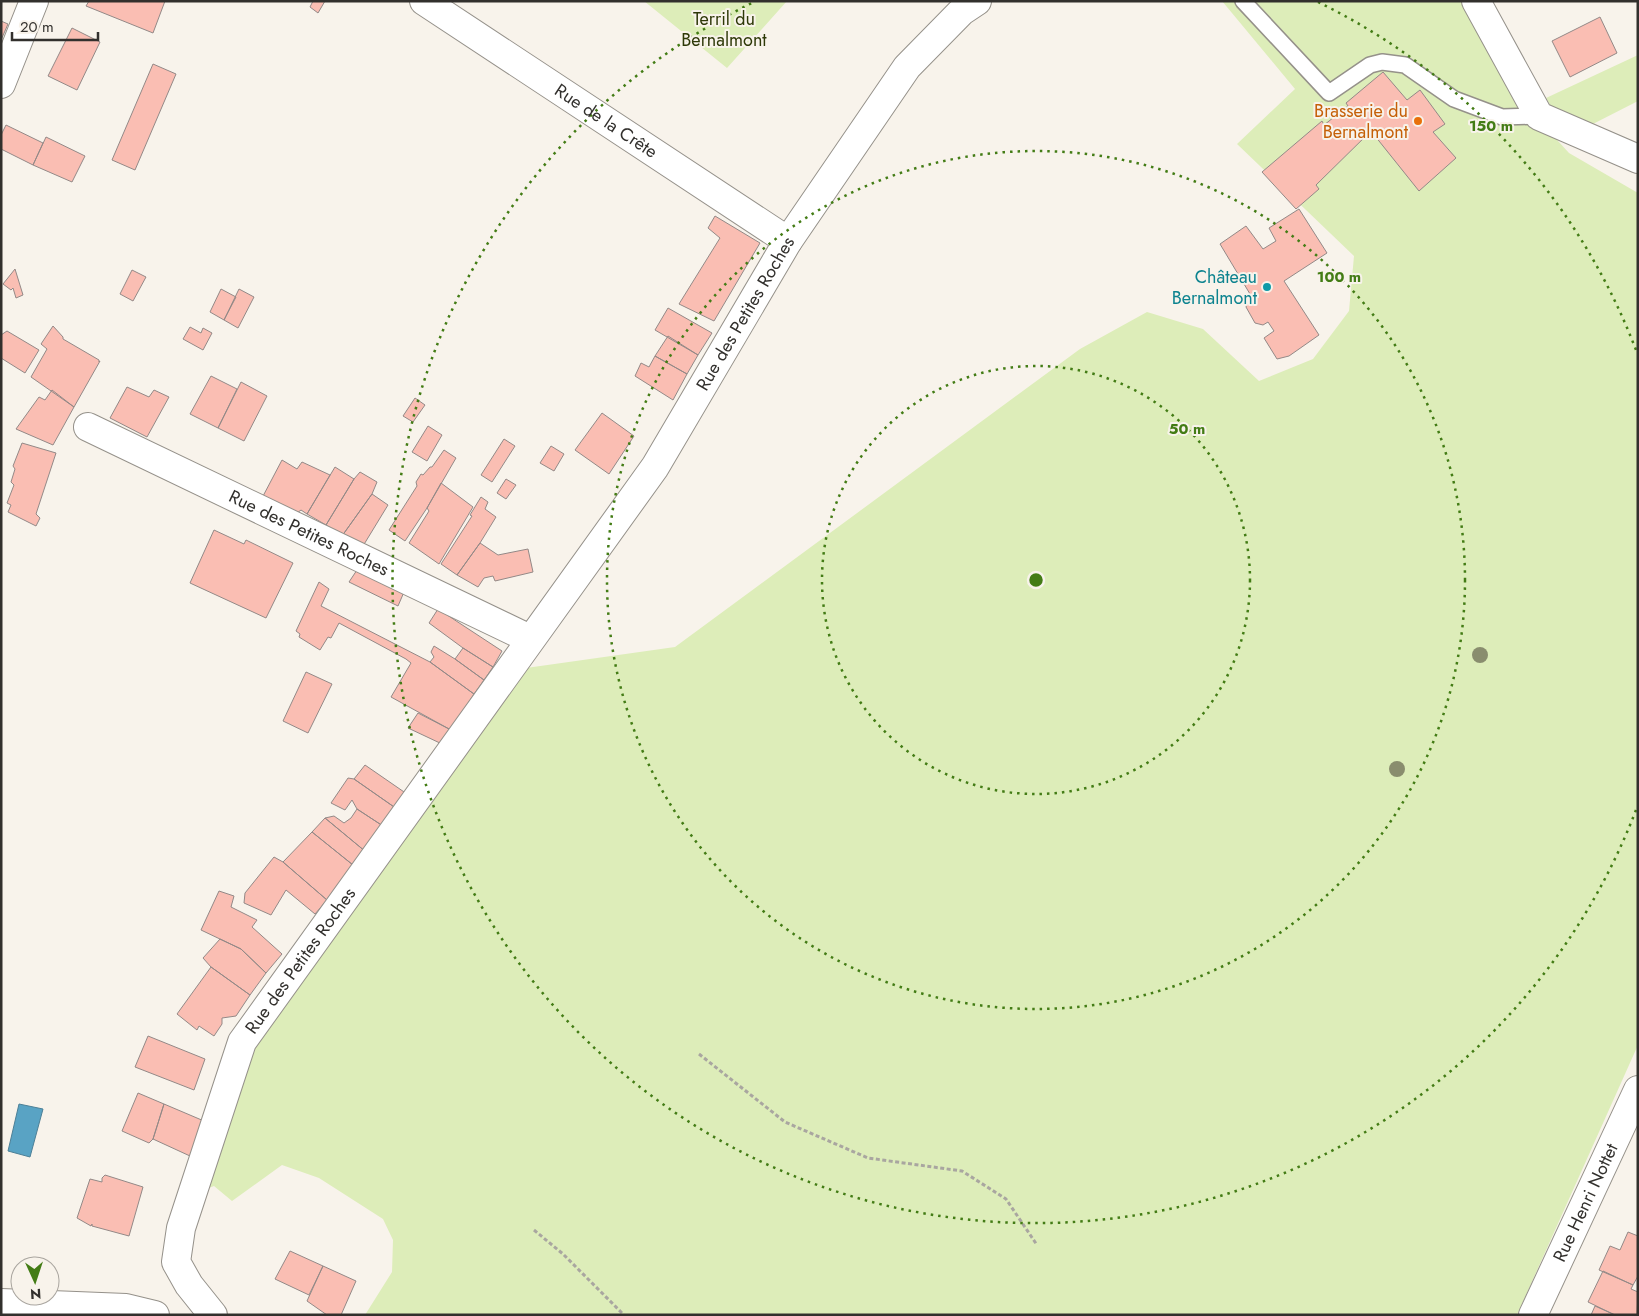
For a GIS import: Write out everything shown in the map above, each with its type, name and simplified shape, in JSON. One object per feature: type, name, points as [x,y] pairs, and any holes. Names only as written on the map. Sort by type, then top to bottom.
[{"type":"street","points":[[1,84],[34,1]]},
{"type":"street","name":"Rue de la Crête","points":[[424,1],[788,241]]},
{"type":"street","name":"Rue des Petites Roches","points":[[213,1315],[189,1285],[176,1262],[180,1228],[242,1042],[655,467],[788,241],[907,67],[962,11],[977,1]]},
{"type":"street","points":[[1476,1],[1538,116],[1638,159]]},
{"type":"street","name":"Rue des Petites Roches","points":[[88,427],[530,640]]},
{"type":"street","name":"Rue Henri Nottet","points":[[1533,1315],[1638,1090]]},
{"type":"street","points":[[1,1303],[126,1308],[155,1315]]},
{"type":"lane","points":[[1243,1],[1329,92],[1370,65],[1382,62],[1405,65],[1454,99],[1502,117],[1538,116]]},
{"type":"path","points":[[699,1054],[785,1122],[868,1158],[962,1171],[1006,1199],[1037,1245]]},
{"type":"path","points":[[534,1230],[563,1254],[624,1315]]},
{"type":"green space","name":"Terril du Bernalmont","points":[[644,1],[787,1],[727,68]]},
{"type":"green space","points":[[1222,1],[1471,1],[1536,117],[1569,153],[1638,193],[1638,1045],[1517,1315],[365,1315],[392,1272],[393,1240],[383,1219],[319,1178],[282,1165],[232,1201],[214,1186],[209,1188],[203,1177],[246,1042],[519,669],[675,647],[1080,349],[1147,312],[1203,329],[1259,381],[1313,359],[1349,311],[1354,256],[1237,144],[1295,89]]},
{"type":"green space","points":[[1638,55],[1638,101],[1589,126],[1556,116],[1546,98]]},
{"type":"water","points":[[19,1104],[43,1109],[30,1157],[8,1151]]},
{"type":"building","points":[[89,1],[165,1],[153,33],[86,6]]},
{"type":"building","points":[[313,1],[325,1],[318,13],[310,7]]},
{"type":"building","points":[[1600,17],[1617,53],[1570,77],[1552,41]]},
{"type":"building","points":[[1,21],[8,24],[1,40]]},
{"type":"building","points":[[72,28],[100,42],[77,90],[48,76]]},
{"type":"building","points":[[153,64],[176,74],[135,170],[112,160]]},
{"type":"building","points":[[1383,72],[1407,100],[1420,90],[1445,124],[1433,132],[1456,158],[1419,191],[1371,131],[1316,185],[1319,189],[1296,209],[1262,172],[1322,121],[1324,125],[1348,106],[1346,103]]},
{"type":"building","points":[[6,125],[43,143],[33,165],[1,149],[1,135]]},
{"type":"building","points":[[46,137],[85,156],[72,182],[33,165]]},
{"type":"building","name":"Château Bernalmont","points":[[1299,209],[1327,253],[1284,281],[1319,335],[1289,356],[1277,359],[1264,338],[1274,331],[1268,322],[1263,325],[1255,323],[1246,307],[1250,294],[1220,244],[1246,226],[1263,249],[1276,241],[1269,228]]},
{"type":"building","points":[[715,216],[760,243],[714,321],[679,304],[720,238],[708,228]]},
{"type":"building","points":[[15,269],[23,295],[16,298],[13,288],[11,290],[3,284]]},
{"type":"building","points":[[132,270],[146,277],[133,301],[120,294]]},
{"type":"building","points":[[221,289],[236,297],[224,320],[210,312]]},
{"type":"building","points":[[239,289],[254,297],[238,328],[224,320]]},
{"type":"building","points":[[668,308],[712,333],[698,355],[655,330]]},
{"type":"building","points":[[53,326],[63,339],[100,361],[74,407],[31,377],[47,349],[41,344]]},
{"type":"building","points":[[190,327],[201,333],[203,328],[212,333],[203,350],[183,339]]},
{"type":"building","points":[[7,331],[39,350],[25,373],[1,358],[1,335]]},
{"type":"building","points":[[668,336],[698,355],[687,374],[655,356]]},
{"type":"building","points":[[655,356],[687,374],[673,400],[635,376],[641,363],[649,367]]},
{"type":"building","points":[[211,376],[237,389],[218,428],[190,414]]},
{"type":"building","points":[[241,382],[267,396],[244,441],[218,428]]},
{"type":"building","points":[[127,387],[149,397],[154,390],[169,397],[147,437],[110,418]]},
{"type":"building","points":[[52,390],[74,407],[53,445],[16,429],[39,397],[45,400]]},
{"type":"building","points":[[415,398],[425,405],[413,422],[403,416]]},
{"type":"building","points":[[602,413],[634,436],[609,474],[575,450]]},
{"type":"building","points":[[428,426],[442,435],[427,461],[412,452]]},
{"type":"building","points":[[504,439],[515,446],[492,482],[481,475]]},
{"type":"building","points":[[22,443],[56,453],[36,514],[40,518],[36,526],[8,512],[11,505],[7,503],[14,485],[11,482],[15,469],[13,466]]},
{"type":"building","points":[[551,446],[564,454],[554,471],[540,463]]},
{"type":"building","points":[[444,450],[456,458],[405,541],[389,530],[417,486],[416,482],[421,474],[423,475],[432,467]]},
{"type":"building","points":[[282,460],[297,469],[302,462],[330,475],[307,514],[301,510],[297,513],[262,498]]},
{"type":"building","points":[[335,467],[354,479],[326,525],[307,514]]},
{"type":"building","points":[[360,472],[377,482],[372,494],[342,536],[326,525]]},
{"type":"building","points":[[506,479],[516,485],[506,499],[497,493]]},
{"type":"building","points":[[441,483],[473,507],[439,564],[409,543],[429,511],[427,508]]},
{"type":"building","points":[[372,494],[388,505],[363,546],[342,536]]},
{"type":"building","points":[[481,497],[488,502],[485,509],[496,517],[457,575],[441,564],[472,516],[470,515]]},
{"type":"building","points":[[214,530],[244,544],[246,540],[293,563],[266,618],[190,583]]},
{"type":"building","points":[[480,543],[498,555],[528,549],[533,572],[495,581],[493,576],[484,578],[478,587],[457,575]]},
{"type":"building","points":[[357,570],[404,592],[398,606],[349,582]]},
{"type":"building","points":[[319,582],[329,589],[321,606],[430,662],[474,694],[451,730],[391,697],[411,663],[406,659],[339,623],[331,638],[328,637],[320,650],[299,637],[300,634],[296,631]]},
{"type":"building","points":[[438,609],[502,651],[493,667],[429,623]]},
{"type":"building","points":[[434,646],[484,680],[474,694],[430,662],[434,657],[431,652]]},
{"type":"building","points":[[463,648],[493,667],[484,680],[455,659]]},
{"type":"building","points":[[306,672],[332,684],[308,733],[283,721]]},
{"type":"building","points":[[418,713],[451,730],[442,744],[408,728]]},
{"type":"building","points":[[365,765],[407,794],[397,809],[354,779]]},
{"type":"building","points":[[348,778],[354,779],[397,809],[386,828],[357,809],[352,800],[345,810],[331,803]]},
{"type":"building","points":[[357,809],[386,828],[366,852],[325,818],[334,816],[344,823],[351,818]]},
{"type":"building","points":[[325,818],[366,852],[353,865],[312,832]]},
{"type":"building","points":[[312,832],[353,865],[327,900],[283,862]]},
{"type":"building","points":[[274,857],[283,862],[327,900],[315,914],[286,890],[271,915],[244,903],[245,893]]},
{"type":"building","points":[[219,891],[234,896],[231,907],[257,920],[252,927],[282,954],[266,973],[241,949],[201,930]]},
{"type":"building","points":[[220,939],[241,949],[266,973],[250,995],[211,967],[203,958]]},
{"type":"building","points":[[211,967],[250,995],[236,1016],[222,1018],[222,1024],[214,1036],[199,1026],[197,1030],[177,1014]]},
{"type":"building","points":[[148,1036],[205,1059],[194,1090],[135,1067]]},
{"type":"building","points":[[138,1093],[164,1104],[153,1139],[149,1143],[122,1131]]},
{"type":"building","points":[[164,1104],[204,1121],[190,1156],[153,1139]]},
{"type":"building","points":[[105,1175],[143,1187],[129,1236],[92,1226],[92,1224],[91,1226],[77,1218],[90,1179],[102,1182],[102,1178]]},
{"type":"building","points":[[1628,1232],[1638,1236],[1638,1276],[1633,1285],[1599,1270],[1610,1246],[1620,1250]]},
{"type":"building","points":[[290,1251],[323,1266],[309,1295],[275,1279]]},
{"type":"building","points":[[323,1266],[356,1281],[341,1315],[327,1315],[307,1301]]},
{"type":"building","points":[[1603,1271],[1633,1285],[1631,1289],[1638,1292],[1637,1315],[1615,1315],[1588,1302]]},
{"type":"building","points":[[1595,1306],[1615,1315],[1591,1315]]},
{"type":"place","name":"Brasserie du Bernalmont","points":[[1418,121]]},
{"type":"place","name":"Château Bernalmont","points":[[1267,287]]}]
